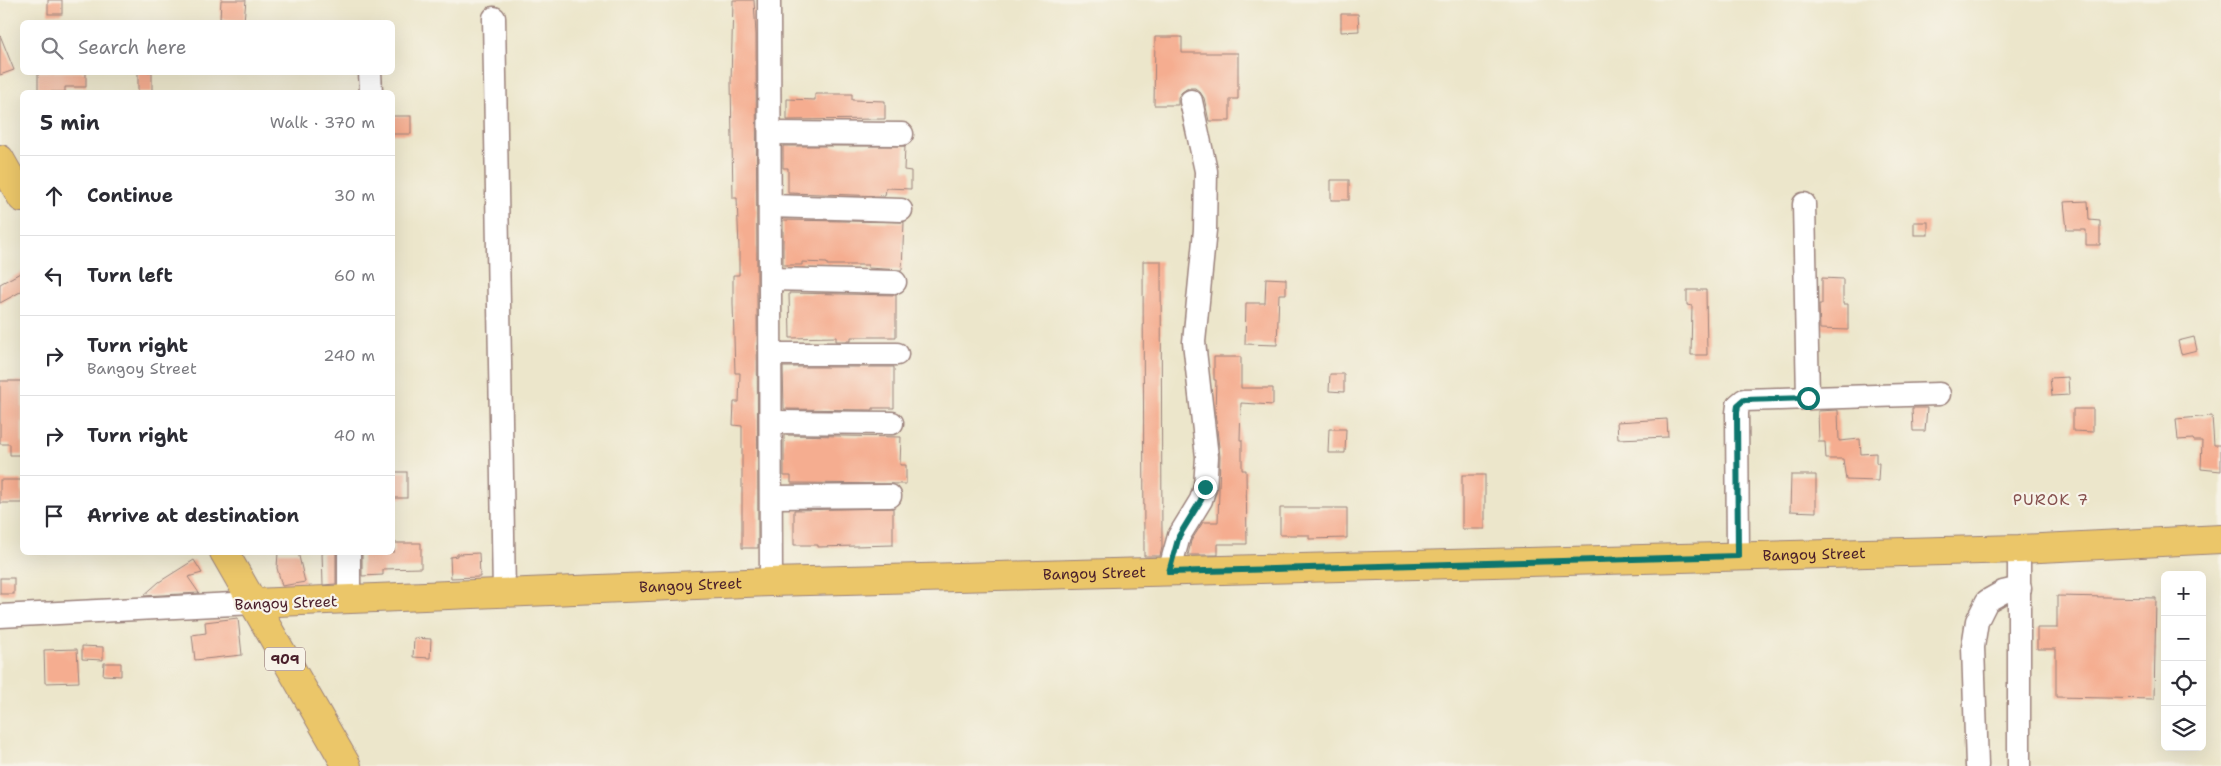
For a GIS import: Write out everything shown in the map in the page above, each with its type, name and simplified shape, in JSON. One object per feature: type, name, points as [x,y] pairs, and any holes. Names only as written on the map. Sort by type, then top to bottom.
[{"type":"main road","points":[[0,159],[20,194]]},
{"type":"main road","name":"Bangoy Street","points":[[253,604],[771,582],[2018,549],[2221,539]]},
{"type":"main road","name":"909","points":[[226,555],[347,766]]},
{"type":"street","points":[[769,0],[772,422],[771,582]]},
{"type":"street","points":[[494,18],[504,593]]},
{"type":"street","points":[[370,75],[371,90]]},
{"type":"street","points":[[1169,572],[1179,536],[1201,500],[1207,473],[1205,427],[1194,342],[1205,230],[1206,170],[1191,101]]},
{"type":"street","points":[[770,133],[902,134]]},
{"type":"street","points":[[1804,204],[1808,398]]},
{"type":"street","points":[[770,206],[901,210]]},
{"type":"street","points":[[771,279],[895,282]]},
{"type":"street","points":[[771,354],[897,354]]},
{"type":"street","points":[[1738,556],[1737,413],[1738,405],[1744,400],[1939,394]]},
{"type":"street","points":[[772,422],[892,423]]},
{"type":"street","points":[[772,497],[890,496]]},
{"type":"street","points":[[2018,549],[2020,588],[2019,766]]},
{"type":"street","points":[[349,555],[349,600]]},
{"type":"street","points":[[1976,766],[1973,648],[1977,621],[1987,601],[2003,592],[2020,588]]},
{"type":"street","name":"Bangoy Street","points":[[0,616],[253,604]]},
{"type":"building","points":[[48,0],[62,0],[62,14],[48,14]]},
{"type":"building","points":[[221,0],[246,0],[244,20],[220,19]]},
{"type":"building","points":[[733,0],[754,0],[756,35],[758,548],[742,548],[742,426],[733,425],[734,402],[739,402],[740,373],[735,373],[733,303],[733,275],[739,275],[739,248],[737,198],[733,198],[731,82]]},
{"type":"building","points":[[1341,14],[1358,14],[1359,31],[1341,32]]},
{"type":"building","points":[[0,35],[14,70],[0,75]]},
{"type":"building","points":[[1155,37],[1182,37],[1182,53],[1238,53],[1238,99],[1230,99],[1230,121],[1209,121],[1204,98],[1195,88],[1188,88],[1182,92],[1178,97],[1178,105],[1154,105]]},
{"type":"building","points":[[38,75],[86,75],[86,87],[65,87],[65,90],[38,90]]},
{"type":"building","points":[[138,75],[152,75],[152,90],[138,90]]},
{"type":"building","points":[[815,94],[852,94],[852,100],[885,101],[885,119],[787,120],[787,99],[815,100]]},
{"type":"building","points":[[395,116],[411,116],[411,134],[395,134]]},
{"type":"building","points":[[783,146],[905,146],[904,170],[911,171],[911,189],[886,188],[885,196],[788,193],[788,168],[783,168]]},
{"type":"building","points":[[1331,180],[1349,180],[1349,200],[1331,200]]},
{"type":"building","points":[[2088,201],[2089,220],[2100,221],[2100,245],[2086,245],[2086,230],[2067,230],[2064,202]]},
{"type":"building","points":[[783,220],[904,222],[902,270],[868,268],[868,265],[827,265],[827,263],[802,262],[802,265],[783,265]]},
{"type":"building","points":[[1914,222],[1928,222],[1928,235],[1914,235]]},
{"type":"building","points":[[1143,261],[1161,261],[1162,547],[1160,556],[1144,556]]},
{"type":"building","points":[[20,273],[20,292],[0,303],[0,284]]},
{"type":"building","points":[[1266,278],[1286,279],[1286,294],[1279,294],[1277,345],[1245,344],[1246,303],[1265,303]]},
{"type":"building","points":[[1822,278],[1843,279],[1843,304],[1848,304],[1848,330],[1820,329],[1819,304],[1822,304]]},
{"type":"building","points":[[1687,290],[1706,290],[1707,355],[1691,355],[1692,306],[1687,305]]},
{"type":"building","points":[[789,293],[896,295],[896,337],[851,337],[851,341],[836,341],[836,337],[790,338]]},
{"type":"building","points":[[2194,337],[2197,350],[2181,354],[2178,341]]},
{"type":"building","points":[[1214,357],[1241,357],[1241,388],[1273,388],[1273,405],[1241,403],[1240,440],[1242,440],[1242,470],[1246,470],[1247,544],[1218,544],[1218,555],[1188,555],[1191,541],[1203,522],[1218,522],[1220,456],[1215,412],[1216,380],[1214,380]]},
{"type":"building","points":[[783,367],[894,367],[894,408],[873,408],[873,410],[784,409]]},
{"type":"building","points":[[1330,374],[1344,374],[1344,392],[1329,391]]},
{"type":"building","points":[[2068,377],[2069,395],[2052,396],[2050,378]]},
{"type":"building","points":[[0,381],[20,381],[20,455],[10,455],[10,444],[0,444]]},
{"type":"building","points":[[1912,408],[1927,408],[1925,431],[1913,431]]},
{"type":"building","points":[[2073,409],[2093,409],[2093,432],[2073,431]]},
{"type":"building","points":[[1838,410],[1839,441],[1860,439],[1861,454],[1876,453],[1876,463],[1879,463],[1878,481],[1846,480],[1843,459],[1826,459],[1825,442],[1819,442],[1818,411]]},
{"type":"building","points":[[2212,416],[2214,445],[2221,445],[2221,471],[2201,469],[2202,441],[2194,441],[2193,439],[2178,440],[2176,419]]},
{"type":"building","points":[[1667,419],[1668,437],[1618,439],[1617,422]]},
{"type":"building","points":[[1329,429],[1346,429],[1345,453],[1328,453]]},
{"type":"building","points":[[784,435],[901,437],[900,465],[906,465],[906,484],[791,483],[791,476],[784,476]]},
{"type":"building","points":[[395,472],[407,472],[407,498],[395,498]]},
{"type":"building","points":[[1462,475],[1485,475],[1485,529],[1462,529]]},
{"type":"building","points":[[1791,475],[1816,475],[1816,512],[1790,511]]},
{"type":"building","points":[[0,480],[20,480],[20,503],[0,503]]},
{"type":"building","points":[[893,508],[893,545],[818,547],[818,545],[794,545],[794,510]]},
{"type":"building","points":[[1280,508],[1347,508],[1347,538],[1309,539],[1309,535],[1280,535]]},
{"type":"building","points":[[395,543],[421,543],[421,568],[383,569],[383,575],[362,576],[362,555],[395,555]]},
{"type":"building","points":[[479,553],[480,577],[451,578],[450,557],[457,556],[457,554]]},
{"type":"building","points":[[278,555],[299,555],[305,582],[282,586],[277,568]]},
{"type":"building","points":[[322,555],[336,555],[336,584],[323,585]]},
{"type":"building","points":[[194,560],[202,573],[188,577],[199,593],[143,596],[159,582]]},
{"type":"building","points":[[0,578],[14,578],[14,594],[0,594]]},
{"type":"building","points":[[2057,596],[2156,598],[2154,699],[2056,697],[2056,649],[2037,649],[2037,628],[2057,628]]},
{"type":"building","points":[[238,618],[242,655],[195,660],[192,635],[206,633],[205,622]]},
{"type":"building","points":[[414,638],[431,639],[430,658],[413,657]]},
{"type":"building","points":[[82,646],[103,647],[103,660],[82,659]]},
{"type":"building","points":[[77,649],[79,682],[45,683],[44,650]]},
{"type":"building","points":[[104,663],[121,663],[121,676],[103,675]]},
{"type":"district","name":"PUROK 7","points":[[2051,499]]},
{"type":"route","points":[[1205,487],[1201,500],[1179,536],[1170,560],[1169,572],[1738,556],[1738,405],[1744,400],[1808,398]]}]
